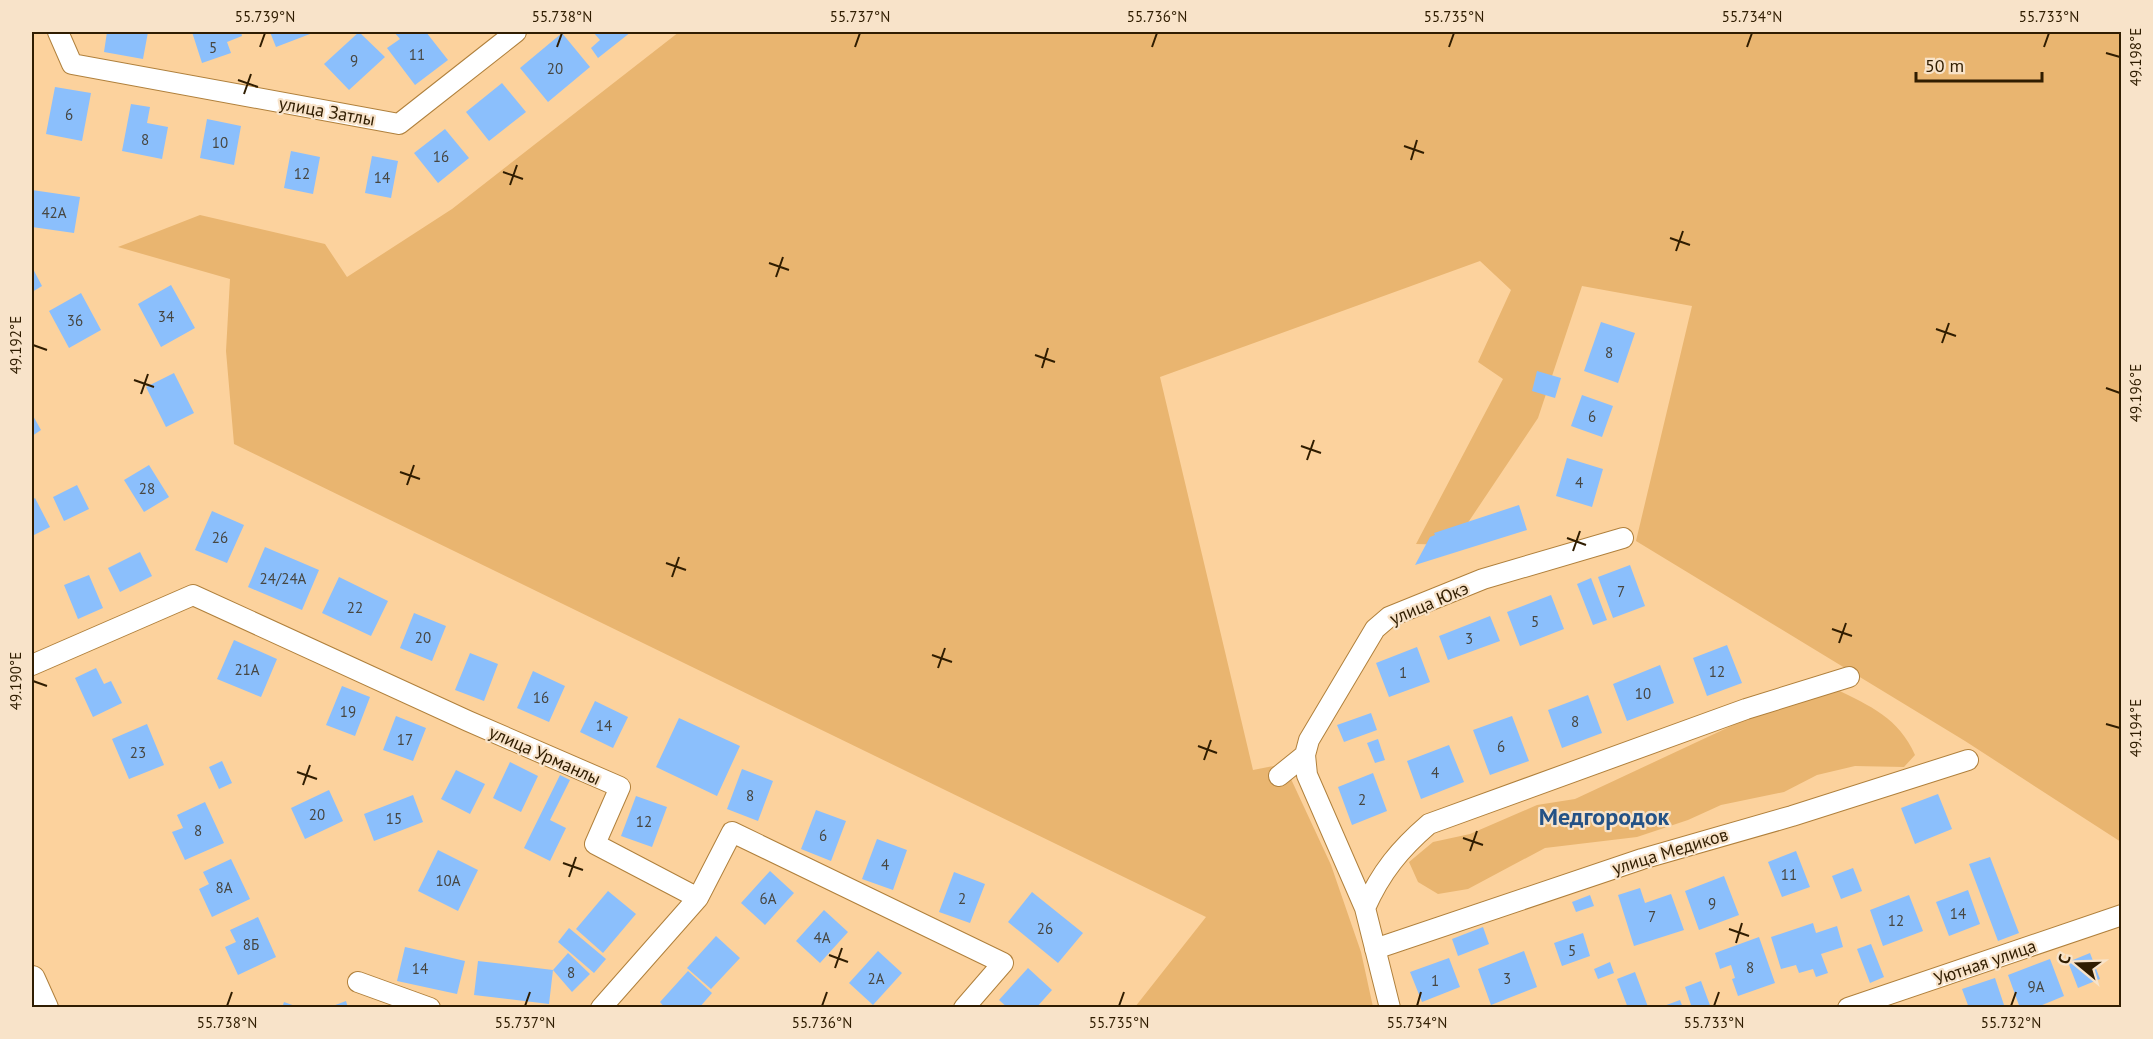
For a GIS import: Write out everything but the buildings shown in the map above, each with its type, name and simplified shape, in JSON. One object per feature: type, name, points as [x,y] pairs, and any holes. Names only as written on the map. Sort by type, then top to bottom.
[{"type":"main road","points":[[32,979],[45,1008]]},
{"type":"street","name":"улица Затлы","points":[[58,32],[72,64],[399,124],[516,32]]},
{"type":"street","name":"улица Юкэ","points":[[1280,776],[1305,755],[1309,740],[1375,628],[1389,617],[1484,579],[1623,538]]},
{"type":"street","name":"улица Урманлы","points":[[32,665],[193,595],[468,721],[620,787],[595,844],[698,898]]},
{"type":"street","points":[[1365,908],[1383,874],[1407,843],[1429,824],[1746,709],[1849,677]]},
{"type":"street","points":[[1305,755],[1307,775],[1365,908],[1389,1008]]},
{"type":"street","name":"улица Медиков","points":[[1375,949],[1642,858],[1792,816],[1968,760]]},
{"type":"street","points":[[601,1008],[698,898],[732,832],[1003,963],[964,1008]]},
{"type":"street","name":"Уютная улица","points":[[1848,1008],[2121,915]]},
{"type":"street","points":[[358,981],[430,1008]]},
{"type":"shaded area","points":[[679,32],[2121,32],[2121,842],[1965,741],[1636,541],[1692,306],[1582,286],[1538,418],[1453,545],[1416,544],[1503,379],[1478,362],[1511,290],[1480,261],[1160,377],[1253,770],[1284,764],[1331,865],[1361,952],[1373,1007],[1135,1007],[1206,917],[234,444],[226,351],[230,279],[118,247],[200,215],[325,244],[347,277],[452,209]]},
{"type":"shaded area","points":[[1836,689],[1882,714],[1901,731],[1915,755],[1904,767],[1855,766],[1817,775],[1784,792],[1721,805],[1688,820],[1637,837],[1545,848],[1468,889],[1438,894],[1418,882],[1409,862],[1433,842],[1470,834],[1537,805],[1575,799],[1759,713]]},
{"type":"district","name":"Медгородок","points":[[1604,816]]}]
